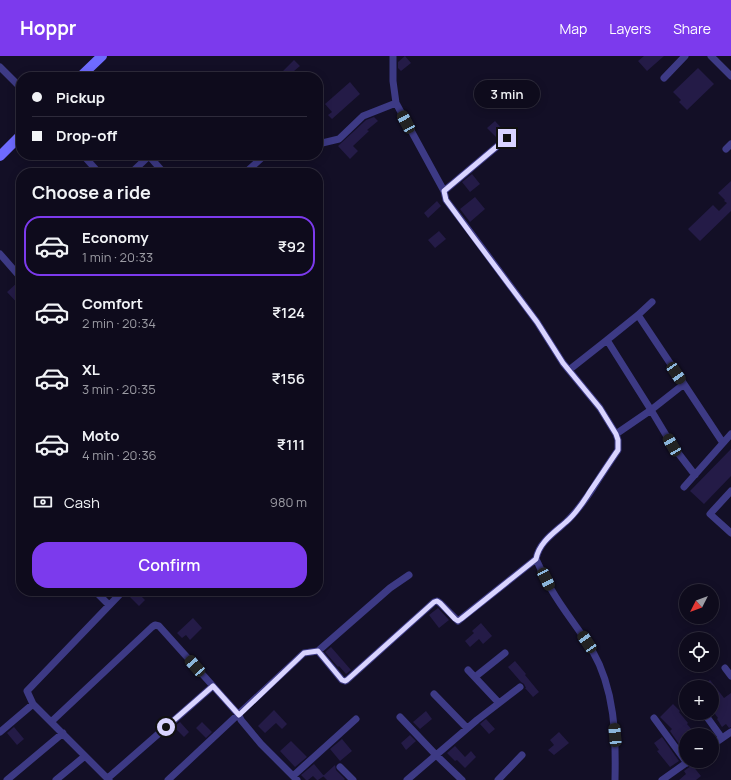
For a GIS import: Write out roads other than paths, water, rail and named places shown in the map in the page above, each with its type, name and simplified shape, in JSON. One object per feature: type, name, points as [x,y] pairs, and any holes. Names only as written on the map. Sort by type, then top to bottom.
[{"type":"street","points":[[85,72],[102,56]]},
{"type":"street","points":[[318,651],[342,680],[345,681],[434,602],[437,601],[440,603],[458,621],[536,559],[539,550],[550,535],[580,508],[618,450],[618,440],[616,434],[600,408],[563,363],[537,322],[446,200],[444,191],[396,103],[393,56]]},
{"type":"street","points":[[664,78],[685,56]]},
{"type":"street","points":[[711,56],[731,76]]},
{"type":"street","points":[[0,67],[16,83]]},
{"type":"street","points":[[323,143],[339,139],[364,116],[396,103]]},
{"type":"street","points":[[444,191],[507,138]]},
{"type":"street","points":[[0,156],[16,140]]},
{"type":"street","points":[[87,160],[95,168]]},
{"type":"street","points":[[136,168],[145,160]]},
{"type":"street","points":[[153,160],[160,168]]},
{"type":"street","points":[[251,168],[259,160]]},
{"type":"street","points":[[0,254],[16,272]]},
{"type":"street","points":[[569,370],[652,302]]},
{"type":"street","points":[[638,315],[723,443]]},
{"type":"street","points":[[607,340],[672,445],[695,475]]},
{"type":"street","points":[[616,434],[651,410],[684,384]]},
{"type":"street","points":[[684,487],[731,434]]},
{"type":"street","points":[[731,490],[710,514],[731,533]]},
{"type":"street","points":[[536,559],[551,589],[592,650],[608,688],[613,713],[616,746],[615,780]]},
{"type":"street","points":[[168,780],[304,653],[318,651],[390,588],[409,575]]},
{"type":"street","points":[[100,596],[109,605]]},
{"type":"street","points":[[118,596],[27,691],[33,704],[108,779],[213,686]]},
{"type":"street","points":[[51,722],[155,625],[159,626],[239,715],[241,720],[261,744],[295,778],[356,719]]},
{"type":"street","points":[[475,677],[505,653]]},
{"type":"street","points":[[725,668],[731,676]]},
{"type":"street","points":[[468,670],[499,703]]},
{"type":"street","points":[[407,780],[467,728],[520,687]]},
{"type":"street","points":[[434,694],[467,728]]},
{"type":"street","points":[[0,732],[33,704]]},
{"type":"street","points":[[400,717],[462,780]]},
{"type":"street","points":[[654,718],[679,750]]},
{"type":"street","points":[[709,720],[722,738]]},
{"type":"street","points":[[719,740],[731,732]]},
{"type":"street","points":[[6,780],[63,733]]},
{"type":"street","points":[[56,780],[85,756]]},
{"type":"street","points":[[498,780],[522,756]]},
{"type":"street","points":[[340,767],[353,780]]},
{"type":"street","points":[[662,780],[679,768]]}]
